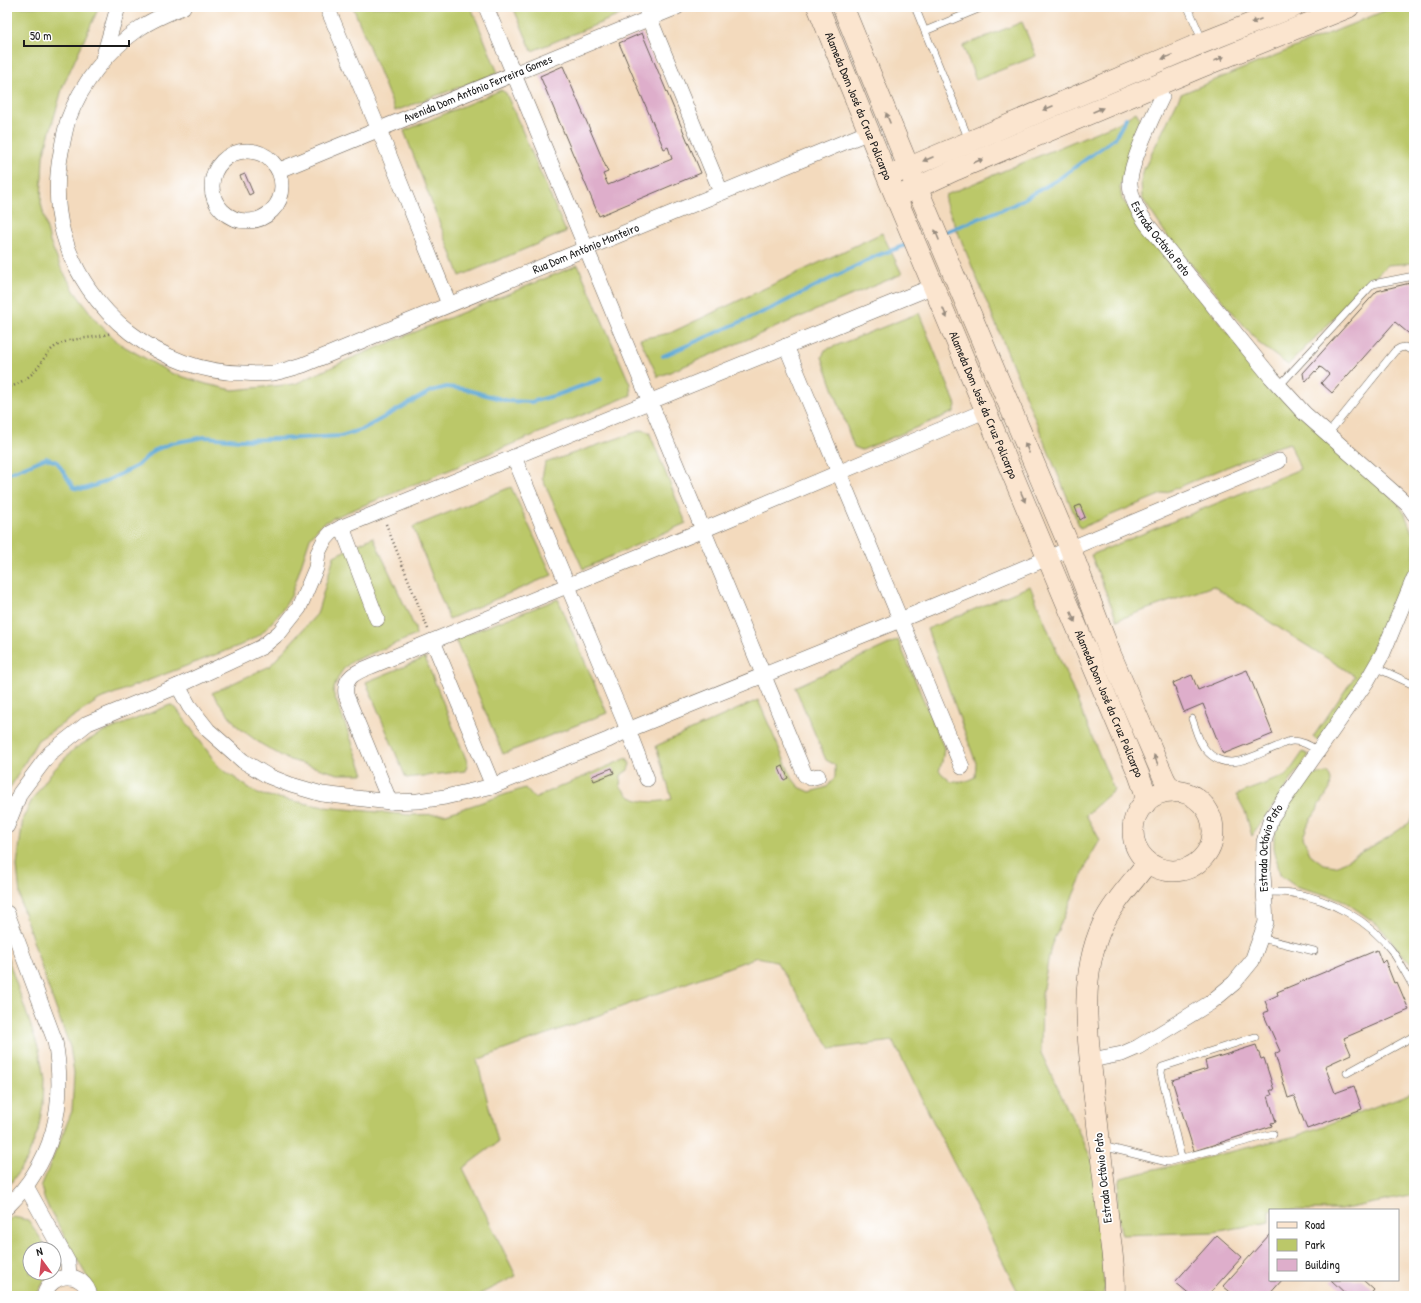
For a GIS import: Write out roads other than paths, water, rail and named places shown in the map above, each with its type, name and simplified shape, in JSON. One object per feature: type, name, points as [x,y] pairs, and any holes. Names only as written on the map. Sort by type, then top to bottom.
[{"type":"street","points":[[101,65],[118,7]]},
{"type":"street","name":"Rua Dom António Monteiro","points":[[183,7],[157,18],[140,28],[122,42],[86,84],[68,120],[64,136],[59,165],[58,199],[63,232],[74,261],[81,276],[102,306],[124,328],[166,356],[217,372],[273,373],[303,365],[869,132]]},
{"type":"street","points":[[327,7],[379,130],[449,304]]},
{"type":"street","points":[[486,7],[805,775],[810,778],[818,776]]},
{"type":"street","name":"Avenida Dom António Ferreira Gomes","points":[[280,170],[514,74],[647,13],[677,7]]},
{"type":"street","name":"Alameda Dom José da Cruz Policarpo","points":[[818,7],[887,176],[1139,775],[1144,792],[1145,804]]},
{"type":"street","name":"Alameda Dom José da Cruz Policarpo","points":[[843,7],[908,168],[1070,548],[1110,653],[1164,778],[1167,784],[1177,792]]},
{"type":"street","points":[[887,176],[1203,42],[1293,7]]},
{"type":"street","points":[[896,197],[1157,85],[1349,7]]},
{"type":"street","points":[[647,13],[722,192]]},
{"type":"street","name":"Estrada Octávio Pato","points":[[1157,85],[1162,97],[1135,162],[1130,184],[1132,197],[1137,208],[1147,224],[1279,386],[1304,413],[1408,505],[1414,514]]},
{"type":"street","points":[[251,150],[262,153],[272,160],[280,170],[283,181],[283,192],[279,203],[272,212],[262,218],[251,221],[240,221],[229,216],[220,209],[214,199],[212,187],[213,175],[219,164],[228,156],[239,151],[251,150]]},
{"type":"street","points":[[7,826],[20,793],[50,752],[88,723],[178,686],[262,647],[280,632],[299,608],[316,568],[318,553],[324,541],[331,533],[381,511],[934,286]]},
{"type":"street","points":[[786,346],[962,767]]},
{"type":"street","points":[[390,802],[349,704],[345,688],[352,675],[703,530],[986,410]]},
{"type":"street","points":[[514,457],[647,779]]},
{"type":"street","points":[[178,686],[189,706],[208,730],[242,761],[268,776],[291,785],[322,794],[390,802],[418,801],[445,797],[493,786],[608,740],[628,730],[900,620],[1279,461]]},
{"type":"street","points":[[342,527],[377,619]]},
{"type":"street","name":"Estrada Octávio Pato","points":[[1091,1060],[1112,1057],[1133,1050],[1210,1003],[1234,982],[1252,961],[1266,922],[1263,874],[1264,842],[1271,818],[1348,709],[1375,667],[1414,578]]},
{"type":"street","points":[[432,641],[493,786]]},
{"type":"street","points":[[1177,792],[1186,793],[1197,799],[1206,808],[1210,815],[1213,832],[1209,849],[1198,863],[1181,870],[1164,870],[1148,862],[1141,855],[1134,838],[1133,829],[1139,811],[1152,798],[1160,794],[1177,792]]},
{"type":"street","name":"Estrada Octávio Pato","points":[[1114,1296],[1112,1257],[1091,1060],[1087,986],[1093,952],[1103,926],[1116,903],[1148,862]]},
{"type":"street","points":[[7,912],[55,1041],[59,1062],[60,1083],[54,1128],[43,1158],[35,1174],[7,1207]]},
{"type":"street","points":[[26,1186],[68,1262],[68,1277]]},
{"type":"street","points":[[44,1296],[50,1284],[56,1279],[63,1277],[78,1279],[84,1284],[90,1296]]},
{"type":"lane","points":[[915,7],[970,142]]},
{"type":"lane","points":[[925,31],[983,7]]},
{"type":"lane","points":[[1190,8],[1203,42]]},
{"type":"lane","points":[[1279,386],[1373,284],[1414,276]]},
{"type":"lane","points":[[1328,434],[1395,351],[1405,347],[1414,352]]},
{"type":"lane","points":[[1375,667],[1414,685]]},
{"type":"lane","points":[[1192,720],[1201,743],[1206,751],[1216,759],[1228,762],[1240,761],[1292,741],[1308,744],[1318,751]]},
{"type":"lane","points":[[1264,892],[1292,893],[1315,899],[1353,916],[1370,928],[1392,951],[1414,988]]},
{"type":"lane","points":[[1261,938],[1314,950]]},
{"type":"lane","points":[[1347,1073],[1414,1036]]},
{"type":"lane","points":[[1181,1158],[1161,1073],[1162,1067],[1255,1037]]},
{"type":"lane","points":[[1100,1145],[1167,1162],[1273,1134]]},
{"type":"waterway","points":[[942,233],[1013,205],[1057,180],[1115,138],[1126,118]]},
{"type":"waterway","points":[[663,356],[772,308],[876,256],[909,244]]},
{"type":"waterway","points":[[7,474],[46,458],[57,462],[74,488],[84,489],[102,483],[137,466],[153,451],[172,443],[205,437],[241,440],[341,436],[363,429],[431,391],[447,387],[464,389],[508,401],[531,402],[557,395],[601,379]]}]
